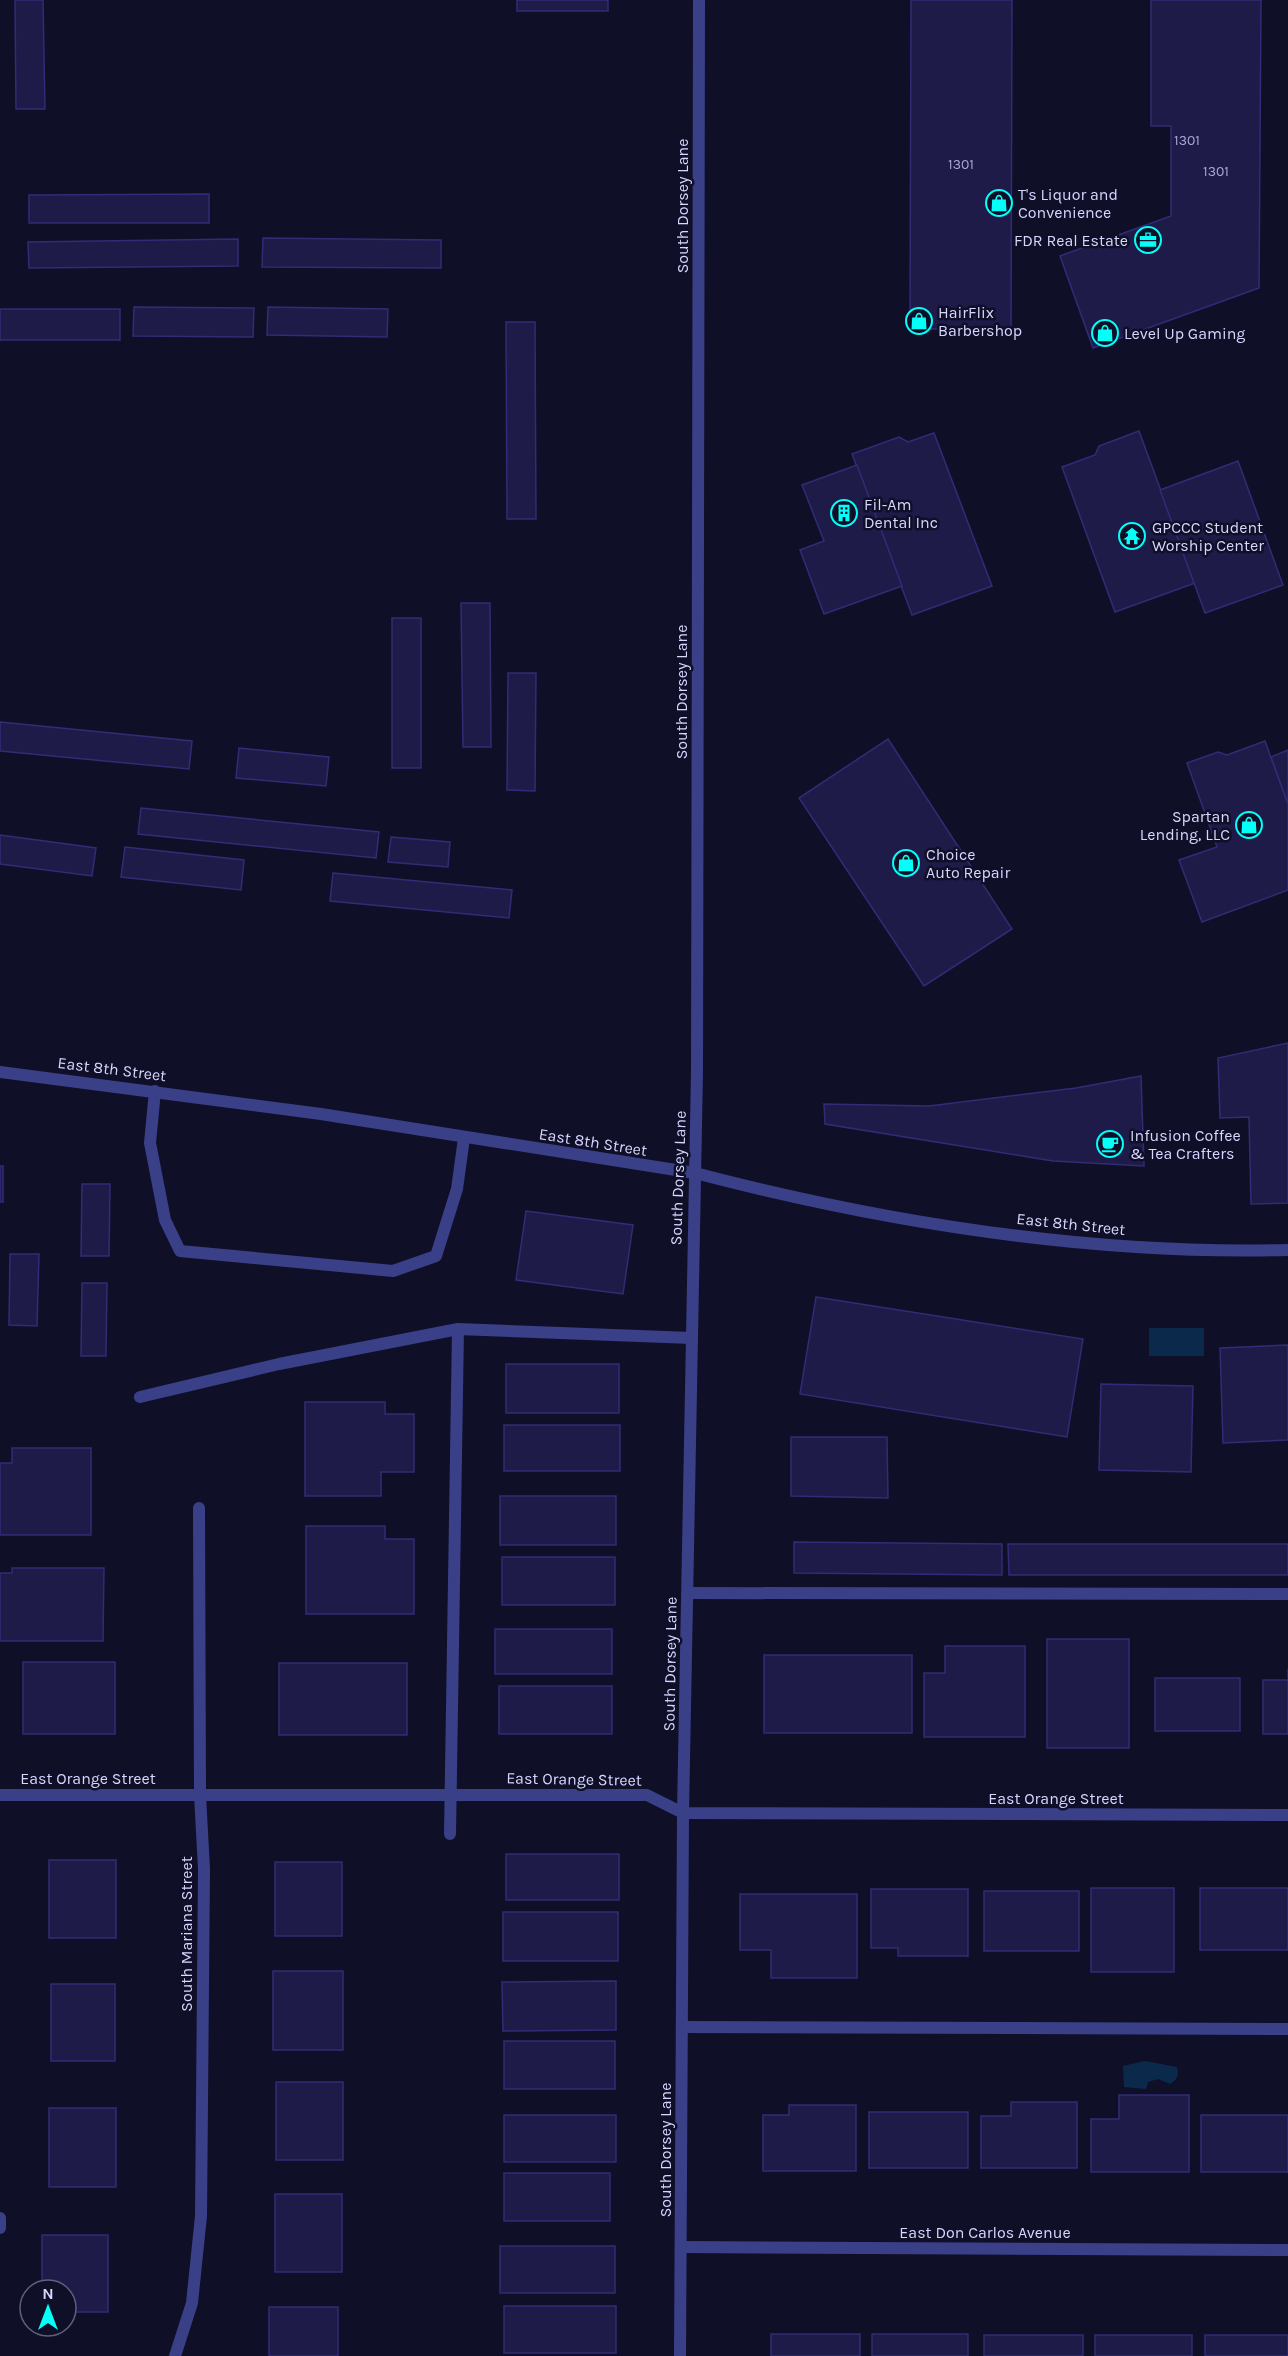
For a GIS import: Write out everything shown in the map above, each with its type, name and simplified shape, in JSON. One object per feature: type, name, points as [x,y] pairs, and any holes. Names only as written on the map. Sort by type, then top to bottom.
[{"type":"street","name":"South Dorsey Lane","points":[[680,2356],[683,1813],[695,1173],[699,0]]},
{"type":"street","name":"East 8th Street","points":[[0,1071],[155,1091],[695,1173],[744,1186],[895,1216],[1042,1239],[1126,1247],[1288,1250]]},
{"type":"street","points":[[155,1091],[150,1143],[165,1220],[180,1251],[393,1271],[436,1256],[457,1189],[464,1138]]},
{"type":"street","points":[[140,1397],[279,1364],[458,1329],[691,1338]]},
{"type":"street","points":[[450,1834],[458,1329]]},
{"type":"street","name":"South Mariana Street","points":[[175,2356],[192,2303],[201,2216],[204,1869],[200,1795],[199,1508]]},
{"type":"street","points":[[688,1593],[1288,1594]]},
{"type":"street","name":"East Orange Street","points":[[0,1795],[647,1795],[683,1813],[1288,1815]]},
{"type":"street","points":[[682,2027],[1288,2029]]},
{"type":"street","points":[[0,2218],[0,2228]]},
{"type":"street","name":"East Don Carlos Avenue","points":[[681,2247],[1288,2250]]},
{"type":"water","points":[[1149,1328],[1204,1328],[1204,1356],[1149,1356]]},
{"type":"water","points":[[1145,2061],[1177,2067],[1176,2079],[1170,2084],[1158,2079],[1148,2082],[1146,2089],[1124,2087],[1123,2066]]},
{"type":"building","points":[[15,0],[43,0],[45,109],[16,109]]},
{"type":"building","points":[[517,0],[608,0],[608,11],[517,11]]},
{"type":"building","points":[[911,0],[1012,0],[1011,329],[910,329]]},
{"type":"building","points":[[1151,0],[1261,0],[1259,288],[1093,348],[1060,256],[1171,216],[1171,126],[1151,126]]},
{"type":"building","points":[[209,194],[209,223],[29,223],[29,195]]},
{"type":"building","points":[[263,238],[441,240],[441,268],[262,267]]},
{"type":"building","points":[[238,239],[238,266],[29,268],[28,242]]},
{"type":"building","points":[[134,307],[254,308],[253,337],[133,336]]},
{"type":"building","points":[[268,307],[388,309],[387,337],[267,335]]},
{"type":"building","points":[[0,309],[120,309],[120,340],[0,340]]},
{"type":"building","points":[[506,322],[535,322],[536,519],[507,519]]},
{"type":"building","name":"GPCCC Student Worship Center","points":[[1139,431],[1195,583],[1115,612],[1062,467],[1095,455],[1099,446]]},
{"type":"building","points":[[934,433],[992,586],[912,615],[852,454],[899,437],[908,442]]},
{"type":"building","points":[[1238,461],[1283,585],[1205,613],[1160,490]]},
{"type":"building","name":"Fil-Am Dental Inc","points":[[857,465],[902,586],[824,614],[800,550],[824,541],[802,485]]},
{"type":"building","points":[[461,603],[490,603],[491,747],[463,747]]},
{"type":"building","points":[[392,618],[421,618],[421,768],[392,768]]},
{"type":"building","points":[[508,673],[536,673],[535,791],[507,790]]},
{"type":"building","points":[[0,722],[192,741],[189,769],[0,751]]},
{"type":"building","name":"Choice Auto Repair","points":[[888,739],[1012,929],[924,986],[799,798]]},
{"type":"building","name":"Spartan Lending, LLC","points":[[1265,741],[1288,804],[1288,890],[1202,922],[1179,860],[1217,847],[1187,763],[1218,752],[1227,755]]},
{"type":"building","points":[[239,748],[329,757],[326,786],[236,778]]},
{"type":"building","points":[[1288,750],[1288,804],[1271,757]]},
{"type":"building","points":[[141,808],[379,832],[376,858],[138,834]]},
{"type":"building","points":[[0,835],[96,848],[92,876],[0,864]]},
{"type":"building","points":[[391,837],[450,842],[448,867],[388,862]]},
{"type":"building","points":[[125,847],[244,860],[241,890],[121,877]]},
{"type":"building","points":[[333,873],[512,890],[509,918],[330,901]]},
{"type":"building","points":[[1288,1043],[1288,1203],[1251,1204],[1249,1117],[1220,1118],[1218,1058]]},
{"type":"building","points":[[1141,1076],[1144,1166],[1053,1161],[825,1124],[824,1104],[929,1106],[1076,1088]]},
{"type":"building","points":[[0,1166],[3,1166],[3,1202],[0,1202]]},
{"type":"building","points":[[82,1184],[110,1184],[109,1256],[81,1256]]},
{"type":"building","points":[[526,1211],[633,1225],[623,1294],[516,1280]]},
{"type":"building","points":[[10,1254],[39,1254],[37,1326],[9,1325]]},
{"type":"building","points":[[82,1283],[107,1283],[106,1356],[81,1356]]},
{"type":"building","points":[[816,1297],[1083,1339],[1067,1437],[800,1394]]},
{"type":"building","points":[[1288,1345],[1288,1440],[1223,1443],[1220,1348]]},
{"type":"building","points":[[506,1364],[619,1364],[619,1413],[506,1413]]},
{"type":"building","points":[[1101,1384],[1193,1386],[1191,1472],[1099,1470]]},
{"type":"building","points":[[305,1402],[385,1402],[385,1414],[414,1414],[414,1472],[381,1472],[381,1496],[305,1496]]},
{"type":"building","points":[[504,1425],[620,1425],[620,1471],[504,1471]]},
{"type":"building","points":[[791,1437],[887,1437],[888,1498],[791,1496]]},
{"type":"building","points":[[12,1448],[91,1448],[91,1535],[0,1535],[0,1463],[12,1463]]},
{"type":"building","points":[[500,1496],[616,1496],[616,1545],[500,1545]]},
{"type":"building","points":[[306,1526],[385,1526],[385,1539],[414,1539],[414,1614],[306,1614]]},
{"type":"building","points":[[794,1542],[1002,1544],[1002,1575],[794,1573]]},
{"type":"building","points":[[1008,1544],[1288,1544],[1288,1575],[1009,1575]]},
{"type":"building","points":[[502,1557],[615,1557],[615,1605],[502,1605]]},
{"type":"building","points":[[12,1568],[104,1568],[103,1641],[0,1641],[0,1573],[12,1573]]},
{"type":"building","points":[[495,1629],[612,1629],[612,1674],[495,1674]]},
{"type":"building","points":[[1047,1639],[1129,1639],[1129,1748],[1047,1748]]},
{"type":"building","points":[[945,1646],[1025,1646],[1025,1737],[924,1737],[924,1673],[945,1673]]},
{"type":"building","points":[[764,1655],[912,1655],[912,1733],[764,1733]]},
{"type":"building","points":[[23,1662],[115,1662],[115,1734],[23,1734]]},
{"type":"building","points":[[279,1663],[407,1663],[407,1735],[279,1735]]},
{"type":"building","points":[[1155,1678],[1240,1678],[1240,1731],[1155,1731]]},
{"type":"building","points":[[1263,1680],[1288,1680],[1288,1734],[1263,1734]]},
{"type":"building","points":[[499,1686],[612,1686],[612,1734],[499,1734]]},
{"type":"building","points":[[506,1854],[619,1854],[619,1900],[506,1900]]},
{"type":"building","points":[[49,1860],[116,1860],[116,1938],[49,1938]]},
{"type":"building","points":[[275,1862],[342,1862],[342,1936],[275,1936]]},
{"type":"building","points":[[1091,1888],[1174,1888],[1174,1972],[1091,1972]]},
{"type":"building","points":[[1200,1888],[1288,1888],[1288,1950],[1200,1950]]},
{"type":"building","points":[[871,1889],[968,1889],[968,1956],[898,1956],[898,1948],[871,1948]]},
{"type":"building","points":[[984,1891],[1079,1891],[1079,1951],[984,1951]]},
{"type":"building","points":[[740,1894],[857,1894],[857,1978],[771,1978],[771,1950],[740,1950]]},
{"type":"building","points":[[503,1912],[618,1912],[618,1961],[503,1961]]},
{"type":"building","points":[[273,1971],[343,1971],[343,2050],[273,2050]]},
{"type":"building","points":[[616,1981],[616,2030],[503,2031],[502,1982]]},
{"type":"building","points":[[51,1984],[115,1984],[115,2061],[51,2061]]},
{"type":"building","points":[[504,2041],[615,2041],[615,2089],[504,2089]]},
{"type":"building","points":[[276,2082],[343,2082],[343,2160],[276,2160]]},
{"type":"building","points":[[1119,2095],[1189,2095],[1189,2172],[1091,2172],[1091,2119],[1119,2119]]},
{"type":"building","points":[[1011,2102],[1077,2102],[1077,2168],[981,2168],[981,2116],[1011,2116]]},
{"type":"building","points":[[789,2105],[856,2105],[856,2171],[763,2171],[763,2115],[789,2115]]},
{"type":"building","points":[[49,2108],[116,2108],[116,2187],[49,2187]]},
{"type":"building","points":[[869,2112],[968,2112],[968,2168],[869,2168]]},
{"type":"building","points":[[504,2115],[616,2115],[616,2162],[504,2162]]},
{"type":"building","points":[[1201,2115],[1288,2115],[1288,2172],[1201,2172]]},
{"type":"building","points":[[504,2173],[610,2173],[610,2221],[504,2221]]},
{"type":"building","points":[[275,2194],[342,2194],[342,2272],[275,2272]]},
{"type":"building","points":[[42,2235],[108,2235],[108,2312],[78,2312],[78,2278],[42,2278]]},
{"type":"building","points":[[500,2246],[615,2246],[615,2293],[500,2293]]},
{"type":"building","points":[[504,2306],[616,2306],[616,2353],[504,2353]]},
{"type":"building","points":[[269,2307],[338,2307],[338,2356],[269,2356]]},
{"type":"building","points":[[771,2334],[860,2334],[860,2356],[771,2356]]},
{"type":"building","points":[[872,2334],[968,2334],[968,2356],[872,2356]]},
{"type":"building","points":[[984,2335],[1083,2335],[1083,2356],[984,2356]]},
{"type":"building","points":[[1095,2335],[1192,2335],[1192,2356],[1095,2356]]},
{"type":"building","points":[[1205,2335],[1288,2335],[1288,2356],[1205,2356]]},
{"type":"place","name":"T's Liquor and Convenience","points":[[999,203]]},
{"type":"place","name":"FDR Real Estate","points":[[1148,240]]},
{"type":"place","name":"HairFlix Barbershop","points":[[919,321]]},
{"type":"place","name":"Level Up Gaming","points":[[1105,333]]},
{"type":"place","name":"Fil-Am Dental Inc","points":[[844,513]]},
{"type":"place","name":"GPCCC Student Worship Center","points":[[1132,536]]},
{"type":"place","name":"Spartan Lending, LLC","points":[[1249,825]]},
{"type":"place","name":"Choice Auto Repair","points":[[906,863]]},
{"type":"place","name":"Infusion Coffee & Tea Crafters","points":[[1110,1144]]}]
